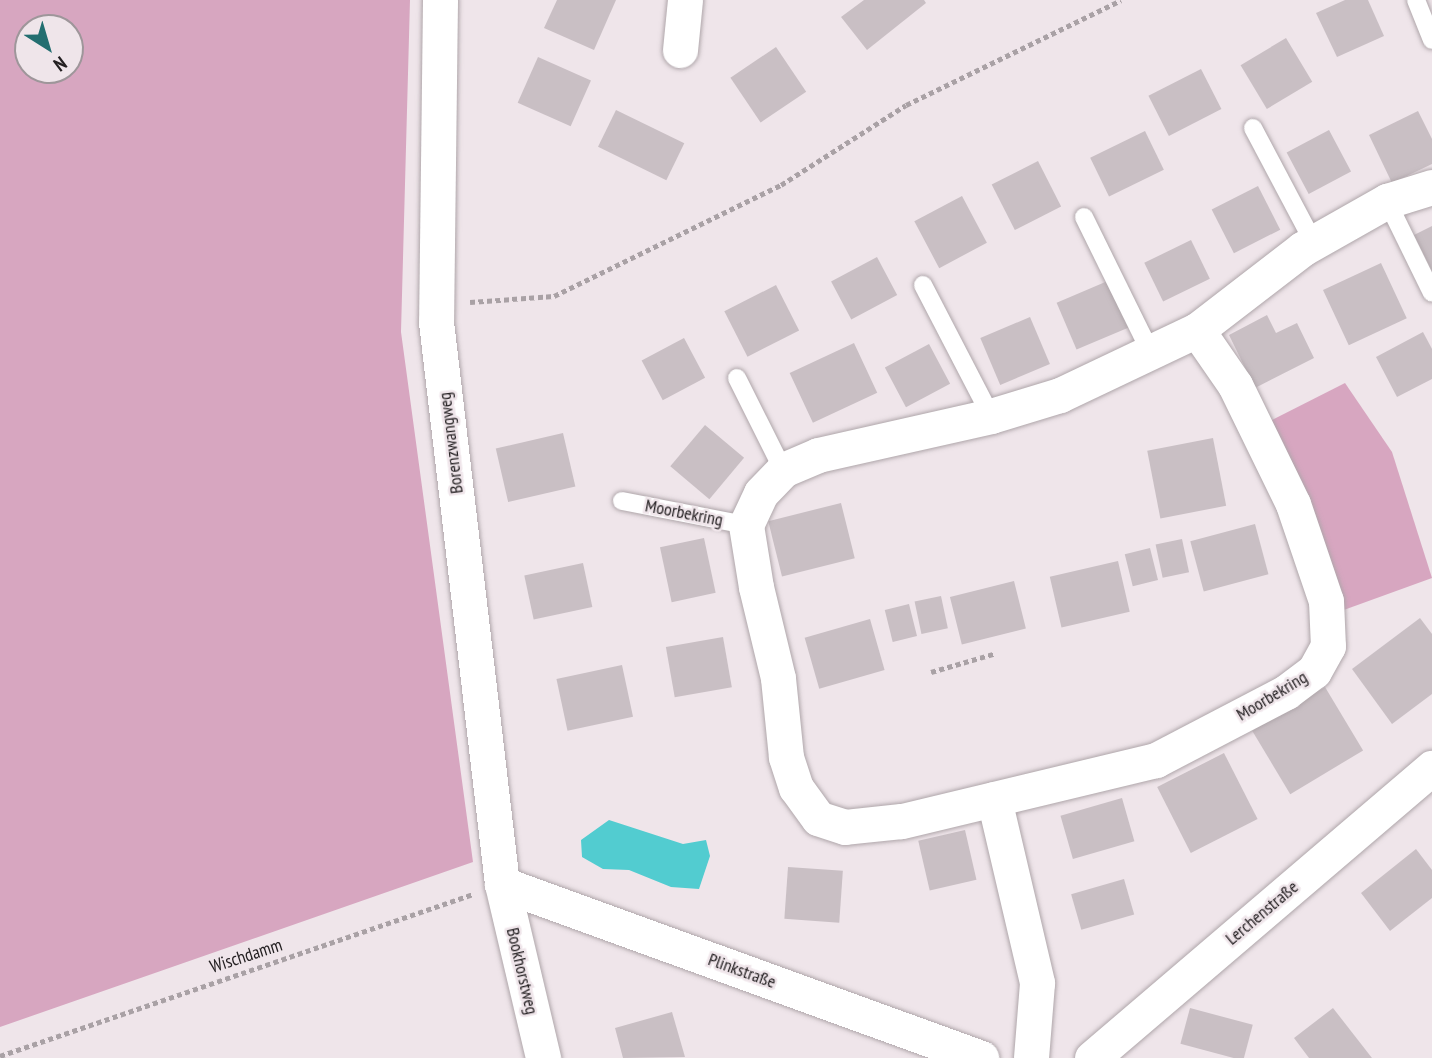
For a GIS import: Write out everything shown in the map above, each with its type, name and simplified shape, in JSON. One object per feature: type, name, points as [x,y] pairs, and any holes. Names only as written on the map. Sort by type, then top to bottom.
[{"type":"street","name":"Borenzwangweg","points":[[440,0],[436,322],[502,884]]},
{"type":"street","points":[[680,50],[684,0]]},
{"type":"street","name":"Moorbekring","points":[[1197,330],[1235,385],[1293,504],[1326,601],[1328,646],[1314,671],[1286,692],[1156,760],[994,799],[845,827],[818,818],[796,788],[786,757],[778,678],[746,525],[761,493],[783,470],[818,454],[991,416],[1060,395],[1197,330],[1314,243],[1387,201],[1432,187]]},
{"type":"street","name":"Lerchenstraße","points":[[1092,1058],[1432,768]]},
{"type":"street","points":[[994,799],[1037,984],[1031,1058]]},
{"type":"street","name":"Bookhorstweg","points":[[502,884],[542,1058]]},
{"type":"street","name":"Plinkstraße","points":[[502,884],[981,1058]]},
{"type":"lane","points":[[1416,0],[1432,40]]},
{"type":"lane","points":[[1253,128],[1314,243]]},
{"type":"lane","points":[[1387,201],[1432,293]]},
{"type":"lane","points":[[1084,217],[1151,353]]},
{"type":"lane","points":[[923,285],[991,416]]},
{"type":"lane","points":[[737,378],[783,470]]},
{"type":"lane","name":"Moorbekring","points":[[622,501],[746,525]]},
{"type":"path","points":[[436,322],[477,297],[521,302],[554,296],[781,186],[905,106],[1121,0]]},
{"type":"path","points":[[931,672],[993,654]]},
{"type":"path","name":"Wischdamm","points":[[0,1056],[502,884]]},
{"type":"shaded area","points":[[0,0],[410,0],[401,332],[473,862],[0,1027]]},
{"type":"shaded area","points":[[1345,383],[1392,452],[1432,578],[1341,611],[1264,424]]},
{"type":"water","points":[[609,820],[683,844],[706,840],[710,856],[699,889],[671,887],[629,870],[603,869],[582,857],[581,840]]},
{"type":"building","points":[[557,0],[616,0],[594,50],[544,28]]},
{"type":"building","points":[[864,0],[924,0],[926,3],[867,50],[841,17]]},
{"type":"building","points":[[1345,0],[1368,0],[1384,36],[1337,57],[1316,13]]},
{"type":"building","points":[[1286,38],[1312,82],[1267,109],[1241,65]]},
{"type":"building","points":[[776,47],[806,92],[761,123],[730,78]]},
{"type":"building","points":[[538,57],[591,81],[571,126],[518,103]]},
{"type":"building","points":[[1201,69],[1221,109],[1169,136],[1148,96]]},
{"type":"building","points":[[616,110],[684,143],[666,180],[598,147]]},
{"type":"building","points":[[1418,111],[1432,139],[1432,164],[1392,183],[1369,135]]},
{"type":"building","points":[[1329,130],[1351,171],[1309,194],[1287,153]]},
{"type":"building","points":[[1145,131],[1164,170],[1109,196],[1090,158]]},
{"type":"building","points":[[1038,161],[1061,206],[1015,230],[992,185]]},
{"type":"building","points":[[1258,186],[1280,230],[1234,253],[1212,210]]},
{"type":"building","points":[[962,196],[987,243],[939,268],[914,221]]},
{"type":"building","points":[[1432,226],[1432,271],[1414,235]]},
{"type":"building","points":[[1191,240],[1210,279],[1163,301],[1144,263]]},
{"type":"building","points":[[877,257],[897,295],[851,319],[831,281]]},
{"type":"building","points":[[1381,263],[1407,318],[1349,345],[1323,290]]},
{"type":"building","points":[[1110,280],[1130,327],[1077,350],[1057,303]]},
{"type":"building","points":[[776,285],[799,330],[747,357],[724,311]]},
{"type":"building","points":[[1267,315],[1276,333],[1297,323],[1314,358],[1255,388],[1229,335]]},
{"type":"building","points":[[1030,317],[1050,364],[1000,385],[980,338]]},
{"type":"building","points":[[1423,332],[1432,349],[1432,379],[1397,397],[1376,357]]},
{"type":"building","points":[[684,338],[705,378],[663,400],[642,361]]},
{"type":"building","points":[[854,343],[877,393],[813,423],[790,373]]},
{"type":"building","points":[[929,344],[950,384],[906,407],[885,367]]},
{"type":"building","points":[[705,425],[744,458],[709,499],[670,466]]},
{"type":"building","points":[[563,433],[575,487],[508,502],[496,449]]},
{"type":"building","points":[[1213,438],[1226,506],[1160,519],[1147,451]]},
{"type":"building","points":[[841,503],[855,558],[782,576],[768,521]]},
{"type":"building","points":[[1255,524],[1268,574],[1204,592],[1190,541]]},
{"type":"building","points":[[704,538],[716,593],[672,602],[660,547]]},
{"type":"building","points":[[1182,539],[1189,572],[1163,578],[1156,545]]},
{"type":"building","points":[[1150,548],[1158,580],[1133,586],[1125,554]]},
{"type":"building","points":[[1118,561],[1130,612],[1061,627],[1050,577]]},
{"type":"building","points":[[583,563],[592,607],[534,619],[524,575]]},
{"type":"building","points":[[1014,581],[1026,629],[962,645],[950,597]]},
{"type":"building","points":[[941,596],[948,628],[921,634],[915,602]]},
{"type":"building","points":[[909,604],[917,636],[893,642],[885,610]]},
{"type":"building","points":[[1420,618],[1432,634],[1432,694],[1392,724],[1352,669]]},
{"type":"building","points":[[870,619],[885,670],[819,689],[805,638]]},
{"type":"building","points":[[723,637],[732,687],[675,697],[666,647]]},
{"type":"building","points":[[622,665],[633,717],[567,731],[556,679]]},
{"type":"building","points":[[1325,687],[1363,750],[1290,794],[1252,731]]},
{"type":"building","points":[[1224,753],[1258,819],[1191,853],[1157,787]]},
{"type":"building","points":[[1122,798],[1134,841],[1073,859],[1060,816]]},
{"type":"building","points":[[965,830],[976,880],[930,890],[918,841]]},
{"type":"building","points":[[1416,849],[1432,870],[1432,898],[1390,931],[1361,893]]},
{"type":"building","points":[[788,867],[843,871],[839,923],[784,919]]},
{"type":"building","points":[[1124,879],[1134,915],[1081,930],[1071,894]]},
{"type":"building","points":[[1190,1008],[1253,1025],[1244,1058],[1234,1058],[1180,1044]]},
{"type":"building","points":[[1333,1008],[1372,1058],[1309,1058],[1294,1038]]},
{"type":"building","points":[[672,1012],[685,1057],[623,1058],[615,1028]]}]
